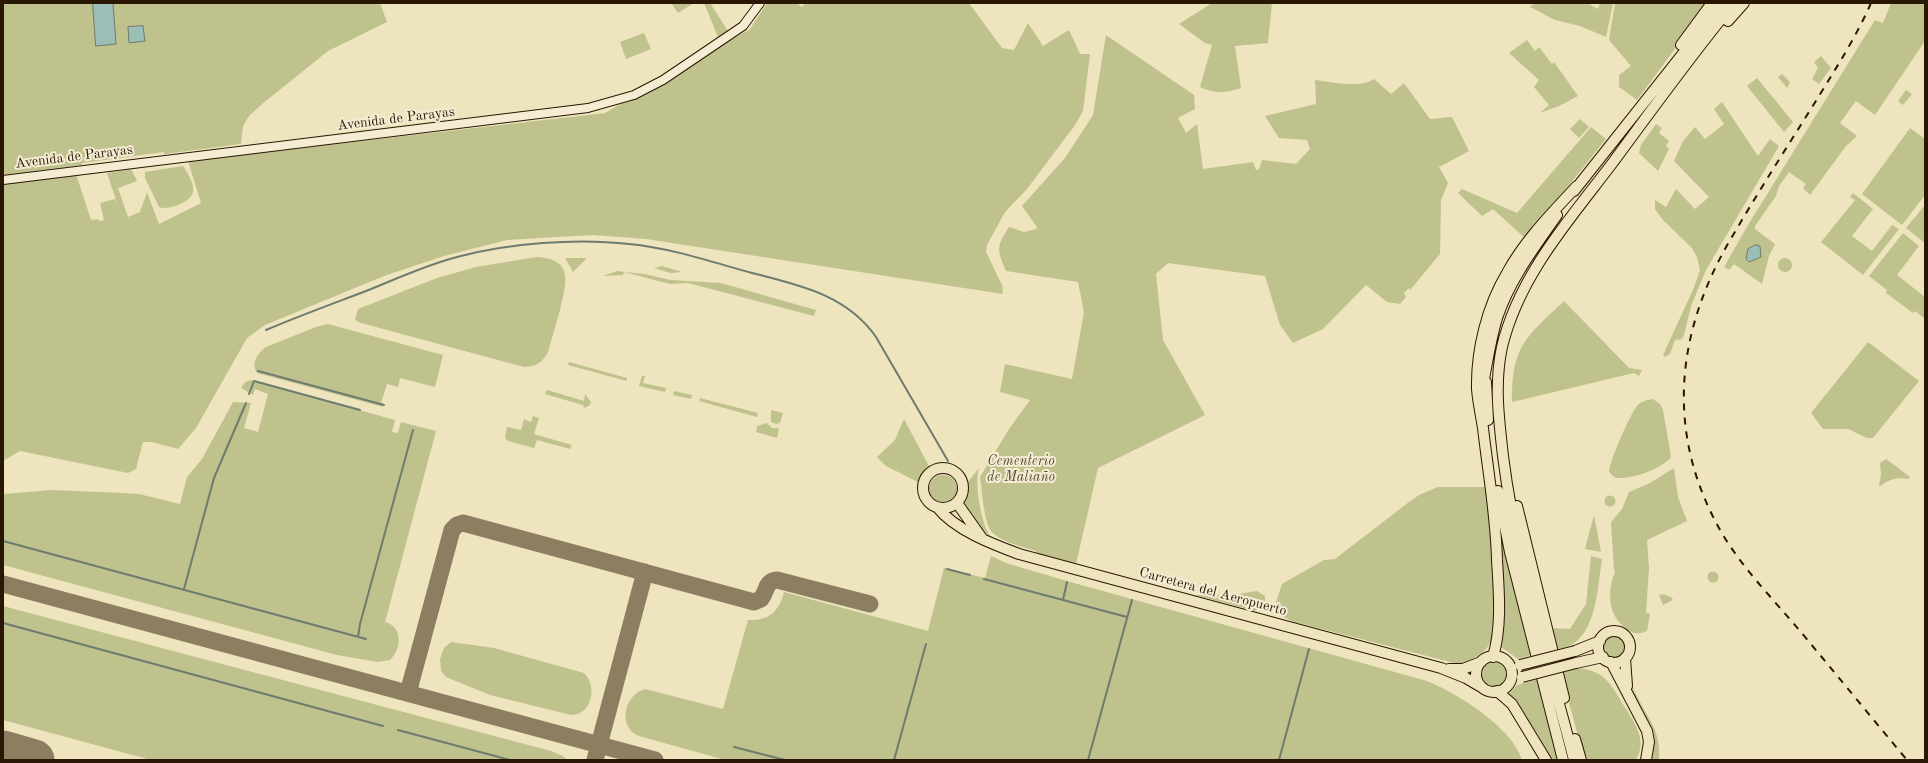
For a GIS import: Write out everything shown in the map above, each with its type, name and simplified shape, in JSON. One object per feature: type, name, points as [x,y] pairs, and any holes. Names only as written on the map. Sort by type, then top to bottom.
[{"type":"highway","points":[[1655,88],[1665,67],[1712,3]]},
{"type":"highway","points":[[1493,656],[1497,643],[1499,610],[1497,552],[1494,510],[1477,389],[1478,352],[1498,293],[1506,273],[1533,235],[1577,186],[1723,3]]},
{"type":"highway","points":[[1579,758],[1512,488],[1506,474],[1498,412],[1498,386],[1502,348],[1519,298],[1532,274],[1556,239],[1734,3]]},
{"type":"highway","points":[[1683,69],[1744,3]]},
{"type":"highway","points":[[1482,422],[1482,389],[1491,341],[1507,293],[1520,268],[1577,186]]},
{"type":"highway","points":[[1486,372],[1488,422],[1504,523],[1530,635],[1563,760]]},
{"type":"highway","points":[[938,469],[950,470],[959,477],[963,488],[961,498],[948,508],[937,507],[928,501],[923,491],[924,486],[928,475],[938,469]]},
{"type":"highway","points":[[957,502],[981,537]]},
{"type":"highway","name":"Carretera del Aeropuerto","points":[[937,507],[943,515],[958,526],[998,546],[1032,558],[1441,668],[1466,678],[1483,688]]},
{"type":"highway","points":[[1630,698],[1625,675],[1625,658],[1629,650],[1630,643],[1622,633],[1615,631],[1608,632],[1600,641],[1598,648],[1630,698],[1647,730],[1649,747],[1646,760]]},
{"type":"highway","points":[[1509,666],[1520,666],[1575,651],[1600,641]]},
{"type":"highway","points":[[1493,656],[1501,658],[1509,666],[1511,674],[1510,681],[1505,688],[1497,691],[1489,691],[1483,688],[1478,682],[1476,675],[1477,668],[1481,662],[1493,656]]},
{"type":"highway","points":[[1510,681],[1576,663],[1607,660],[1618,662],[1625,658]]},
{"type":"highway","name":"Carretera del Aeropuerto","points":[[1441,668],[1459,669],[1481,662]]},
{"type":"highway","points":[[1497,691],[1512,704],[1546,760]]},
{"type":"highway","points":[[1642,760],[1649,747]]},
{"type":"street","name":"Avenida de Parayas","points":[[3,180],[588,108],[634,95],[663,80],[743,26],[760,3]]},
{"type":"green space","points":[[3,3],[380,3],[387,22],[328,51],[262,104],[249,116],[243,126],[241,144],[164,154],[164,152],[82,163],[82,165],[3,175]]},
{"type":"green space","points":[[671,3],[694,3],[678,13]]},
{"type":"green space","points":[[704,3],[710,3],[728,31],[718,37]]},
{"type":"green space","points":[[767,3],[796,3],[802,7],[805,3],[969,3],[1002,48],[1014,50],[1028,23],[1043,46],[1069,30],[1080,54],[1090,54],[1083,111],[1075,125],[1027,189],[1005,212],[987,245],[986,252],[1002,285],[1003,294],[646,239],[593,235],[507,240],[444,256],[384,276],[265,325],[247,338],[196,428],[178,449],[152,442],[143,442],[136,469],[128,473],[20,451],[3,461],[3,184],[76,174],[91,220],[98,219],[99,221],[104,220],[100,203],[115,199],[119,209],[107,173],[131,169],[137,181],[118,188],[128,217],[140,212],[147,192],[159,224],[201,203],[188,161],[605,113],[750,29]]},
{"type":"green space","points":[[1212,3],[1272,3],[1268,43],[1235,46],[1241,88],[1230,91],[1215,92],[1200,87],[1212,45],[1205,43],[1179,24]]},
{"type":"green space","points":[[1535,3],[1587,3],[1598,9],[1600,3],[1613,3],[1606,37],[1580,26],[1555,20],[1530,7]]},
{"type":"green space","points":[[1615,3],[1709,3],[1637,100],[1619,87],[1619,75],[1631,66],[1609,40]]},
{"type":"green space","points":[[1891,3],[1925,3],[1925,41],[1875,115],[1856,101],[1840,123],[1857,136],[1846,146],[1810,195],[1803,188],[1806,184],[1789,172],[1779,186],[1776,196],[1755,226],[1755,229],[1775,244],[1769,256],[1762,284],[1734,264],[1729,270],[1724,267],[1748,225],[1875,20],[1883,23]]},
{"type":"green space","points":[[644,33],[651,49],[626,59],[620,42]]},
{"type":"green space","name":"Cementerio de Maliaño","points":[[1106,35],[1194,95],[1195,109],[1178,118],[1186,133],[1197,124],[1203,169],[1253,162],[1256,170],[1259,169],[1262,160],[1296,164],[1310,149],[1307,140],[1279,138],[1265,116],[1316,104],[1315,80],[1361,84],[1374,79],[1391,94],[1404,83],[1430,119],[1452,117],[1469,151],[1439,167],[1448,183],[1441,200],[1440,254],[1410,290],[1409,288],[1404,293],[1406,297],[1400,304],[1387,302],[1366,285],[1323,329],[1293,343],[1280,325],[1265,276],[1168,263],[1156,274],[1163,340],[1205,415],[1098,468],[1076,564],[1037,553],[1036,551],[1012,544],[995,535],[991,531],[987,520],[980,477],[1009,429],[1030,400],[1000,392],[1005,364],[1072,379],[1084,312],[1078,282],[1006,271],[999,249],[1002,239],[1009,227],[1024,232],[1036,229],[1037,227],[1022,206],[1065,158],[1093,115]]},
{"type":"green space","points":[[1527,40],[1535,51],[1539,47],[1552,64],[1554,62],[1578,96],[1559,106],[1540,113],[1549,105],[1534,87],[1539,80],[1509,53]]},
{"type":"green space","points":[[1821,56],[1831,68],[1819,84],[1812,79],[1818,68],[1814,62]]},
{"type":"green space","points":[[1782,74],[1790,82],[1787,88],[1778,77]]},
{"type":"green space","points":[[1757,78],[1793,122],[1784,132],[1747,86]]},
{"type":"green space","points":[[1906,90],[1912,94],[1903,105],[1898,101]]},
{"type":"green space","points":[[1722,102],[1758,156],[1770,139],[1779,146],[1706,270],[1691,306],[1682,339],[1675,340],[1670,354],[1665,357],[1663,355],[1693,290],[1700,270],[1697,257],[1692,248],[1663,220],[1655,209],[1655,200],[1666,207],[1676,189],[1695,209],[1709,197],[1674,161],[1683,141],[1695,127],[1705,139],[1724,124],[1714,109]]},
{"type":"green space","points":[[1580,119],[1589,127],[1579,138],[1570,129]]},
{"type":"green space","points":[[1656,124],[1662,128],[1659,133],[1669,141],[1666,146],[1669,149],[1658,171],[1639,153],[1641,145]]},
{"type":"green space","points":[[1591,127],[1606,139],[1526,239],[1493,209],[1482,216],[1458,193],[1462,189],[1517,213]]},
{"type":"green space","points":[[1910,128],[1925,139],[1925,195],[1902,225],[1862,194]]},
{"type":"green space","points":[[183,166],[193,185],[193,192],[191,196],[179,205],[168,208],[159,207],[145,178],[145,172]]},
{"type":"green space","points":[[1853,193],[1873,209],[1852,236],[1872,251],[1892,225],[1899,229],[1863,275],[1821,242],[1855,200],[1850,197]]},
{"type":"green space","points":[[1925,205],[1925,243],[1906,228]]},
{"type":"green space","points":[[1903,233],[1919,246],[1897,275],[1925,297],[1925,319],[1915,311],[1913,313],[1886,293],[1887,290],[1869,276]]},
{"type":"green space","points":[[537,257],[557,262],[563,268],[565,282],[560,310],[548,352],[544,359],[536,365],[524,367],[361,323],[355,320],[358,309],[437,278],[476,267]]},
{"type":"green space","points":[[565,258],[587,258],[573,272]]},
{"type":"green space","points":[[1785,258],[1790,260],[1792,265],[1790,270],[1785,272],[1780,270],[1778,265],[1780,260]]},
{"type":"green space","points":[[662,266],[682,272],[671,273],[654,268]]},
{"type":"green space","points":[[617,271],[644,274],[671,280],[721,283],[816,310],[814,316],[688,283],[670,284],[624,272],[623,275],[603,276]]},
{"type":"green space","points":[[1564,301],[1629,368],[1642,370],[1639,376],[1634,373],[1512,402],[1515,368],[1518,355],[1523,344],[1530,334]]},
{"type":"green space","points":[[328,324],[443,355],[435,387],[400,378],[398,387],[387,384],[381,403],[384,404],[383,407],[257,373],[255,369],[256,359],[266,347],[316,327]]},
{"type":"green space","points":[[1868,342],[1919,381],[1873,438],[1867,438],[1848,429],[1823,429],[1811,413]]},
{"type":"green space","points":[[569,362],[627,378],[627,381],[568,365]]},
{"type":"green space","points":[[642,376],[645,376],[643,383],[666,388],[665,392],[639,386]]},
{"type":"green space","points":[[251,380],[395,420],[392,432],[398,433],[401,422],[436,431],[385,622],[395,628],[399,638],[397,650],[390,660],[378,662],[337,655],[3,565],[3,494],[52,490],[122,493],[139,494],[180,504],[187,477],[202,459],[233,402],[251,403],[244,428],[258,432],[268,394],[255,389],[253,395],[241,388],[245,382]]},
{"type":"green space","points":[[547,390],[584,401],[585,394],[591,402],[590,405],[584,408],[583,405],[545,394]]},
{"type":"green space","points":[[674,391],[692,395],[691,399],[673,395]]},
{"type":"green space","points":[[700,398],[758,413],[757,417],[699,401]]},
{"type":"green space","points":[[1653,399],[1660,404],[1663,410],[1671,457],[1655,469],[1639,475],[1624,478],[1615,477],[1609,471],[1610,466],[1625,427],[1639,404]]},
{"type":"green space","points":[[771,410],[783,413],[780,423],[776,424],[771,422]]},
{"type":"green space","points":[[533,416],[539,418],[534,434],[572,445],[570,449],[537,440],[534,448],[508,441],[505,438],[507,427],[521,430],[524,419],[531,422]]},
{"type":"green space","points":[[904,419],[930,468],[923,476],[920,483],[886,466],[877,457],[895,440]]},
{"type":"green space","points":[[767,423],[772,428],[779,428],[777,438],[756,432],[757,426]]},
{"type":"green space","points":[[1886,459],[1910,477],[1909,479],[1893,479],[1879,487],[1881,474],[1880,463]]},
{"type":"green space","points":[[979,468],[977,483],[979,504],[984,523],[991,537],[979,528],[963,503],[967,491],[967,483]]},
{"type":"green space","points":[[1674,468],[1678,497],[1687,521],[1647,540],[1649,568],[1646,613],[1650,614],[1647,631],[1635,633],[1627,629],[1619,622],[1611,606],[1610,594],[1615,570],[1611,522],[1622,509],[1629,492],[1650,483]]},
{"type":"green space","points":[[943,475],[953,479],[957,489],[953,499],[943,503],[933,499],[929,489],[933,479]]},
{"type":"green space","points":[[1438,487],[1487,487],[1491,525],[1494,603],[1492,642],[1490,642],[1485,650],[1472,659],[1458,664],[1291,621],[1277,613],[1276,602],[1282,584],[1324,560],[1335,559],[1419,495]]},
{"type":"green space","points":[[1610,495],[1614,497],[1616,501],[1614,505],[1610,507],[1606,505],[1604,501],[1606,497]]},
{"type":"green space","points":[[1594,515],[1601,552],[1585,549]]},
{"type":"green space","points":[[1501,529],[1531,655],[1518,659],[1501,647],[1502,615],[1499,530]]},
{"type":"green space","points":[[991,556],[1006,563],[1067,581],[1427,681],[1468,703],[1496,724],[1517,748],[1522,760],[725,760],[639,736],[632,732],[628,726],[626,711],[628,704],[638,692],[645,689],[723,709],[748,620],[761,619],[772,614],[779,605],[784,592],[928,631],[944,568],[985,578]]},
{"type":"green space","points":[[1591,556],[1602,559],[1595,606],[1591,618],[1580,638],[1571,645],[1556,649],[1551,628],[1570,629],[1586,604]]},
{"type":"green space","points":[[1713,571],[1717,573],[1719,577],[1717,581],[1713,583],[1709,581],[1707,577],[1709,573]]},
{"type":"green space","points":[[1257,591],[1265,596],[1265,607],[1255,611],[1195,595],[1232,595]]},
{"type":"green space","points":[[1663,594],[1671,597],[1673,600],[1663,605],[1659,595]]},
{"type":"green space","points":[[3,606],[551,751],[563,756],[567,760],[151,760],[3,720]]},
{"type":"green space","points":[[1614,637],[1621,640],[1624,647],[1621,654],[1614,657],[1607,654],[1604,647],[1607,640]]},
{"type":"green space","points":[[451,642],[494,648],[584,673],[591,685],[591,699],[584,710],[578,714],[571,715],[490,695],[446,677],[441,671],[440,659],[444,648]]},
{"type":"green space","points":[[1494,662],[1503,665],[1506,674],[1503,683],[1494,686],[1485,683],[1482,674],[1485,665]]},
{"type":"green space","points":[[1578,668],[1590,670],[1602,676],[1617,694],[1632,718],[1640,738],[1641,745],[1636,760],[1588,760],[1578,736],[1561,673]]},
{"type":"green space","points":[[1629,678],[1656,732],[1659,760],[1651,760],[1654,750],[1654,734],[1649,721],[1640,708]]},
{"type":"green space","points":[[1538,679],[1558,760],[1550,760],[1509,694],[1517,685]]},
{"type":"water","points":[[93,3],[113,3],[116,44],[96,46]]},
{"type":"water","points":[[143,26],[145,41],[129,43],[128,27]]},
{"type":"water","points":[[1756,245],[1760,246],[1761,257],[1749,262],[1746,259],[1748,249]]},
{"type":"waterway","points":[[266,330],[422,268],[445,260],[477,252],[520,245],[565,242],[609,242],[645,246],[691,256],[804,287],[836,301],[851,311],[876,337],[948,461]]},
{"type":"waterway","points":[[258,371],[384,405]]},
{"type":"waterway","points":[[249,394],[254,381],[360,410]]},
{"type":"waterway","points":[[184,589],[214,478],[246,403]]},
{"type":"waterway","points":[[358,637],[360,624],[413,430]]},
{"type":"waterway","points":[[3,541],[366,639]]},
{"type":"waterway","points":[[947,569],[970,575]]},
{"type":"waterway","points":[[984,579],[1127,617]]},
{"type":"waterway","points":[[1063,600],[1067,582]]},
{"type":"waterway","points":[[1088,760],[1132,600]]},
{"type":"waterway","points":[[3,623],[383,726]]},
{"type":"waterway","points":[[894,760],[926,644]]},
{"type":"waterway","points":[[1279,760],[1309,649]]},
{"type":"waterway","points":[[398,730],[510,760]]},
{"type":"waterway","points":[[734,747],[785,760]]},
{"type":"taxiway","points":[[408,693],[452,530],[457,525],[463,523],[754,602],[761,599],[770,582],[777,580],[870,604]]},
{"type":"taxiway","points":[[595,760],[645,572]]},
{"type":"taxiway","points":[[3,584],[655,760]]},
{"type":"runway","points":[[3,751],[34,760]]},
{"type":"railway","points":[[1871,3],[1847,50],[1740,223],[1711,278],[1697,314],[1688,351],[1684,388],[1685,425],[1692,462],[1705,498],[1731,548],[1750,573],[1907,760]]}]
